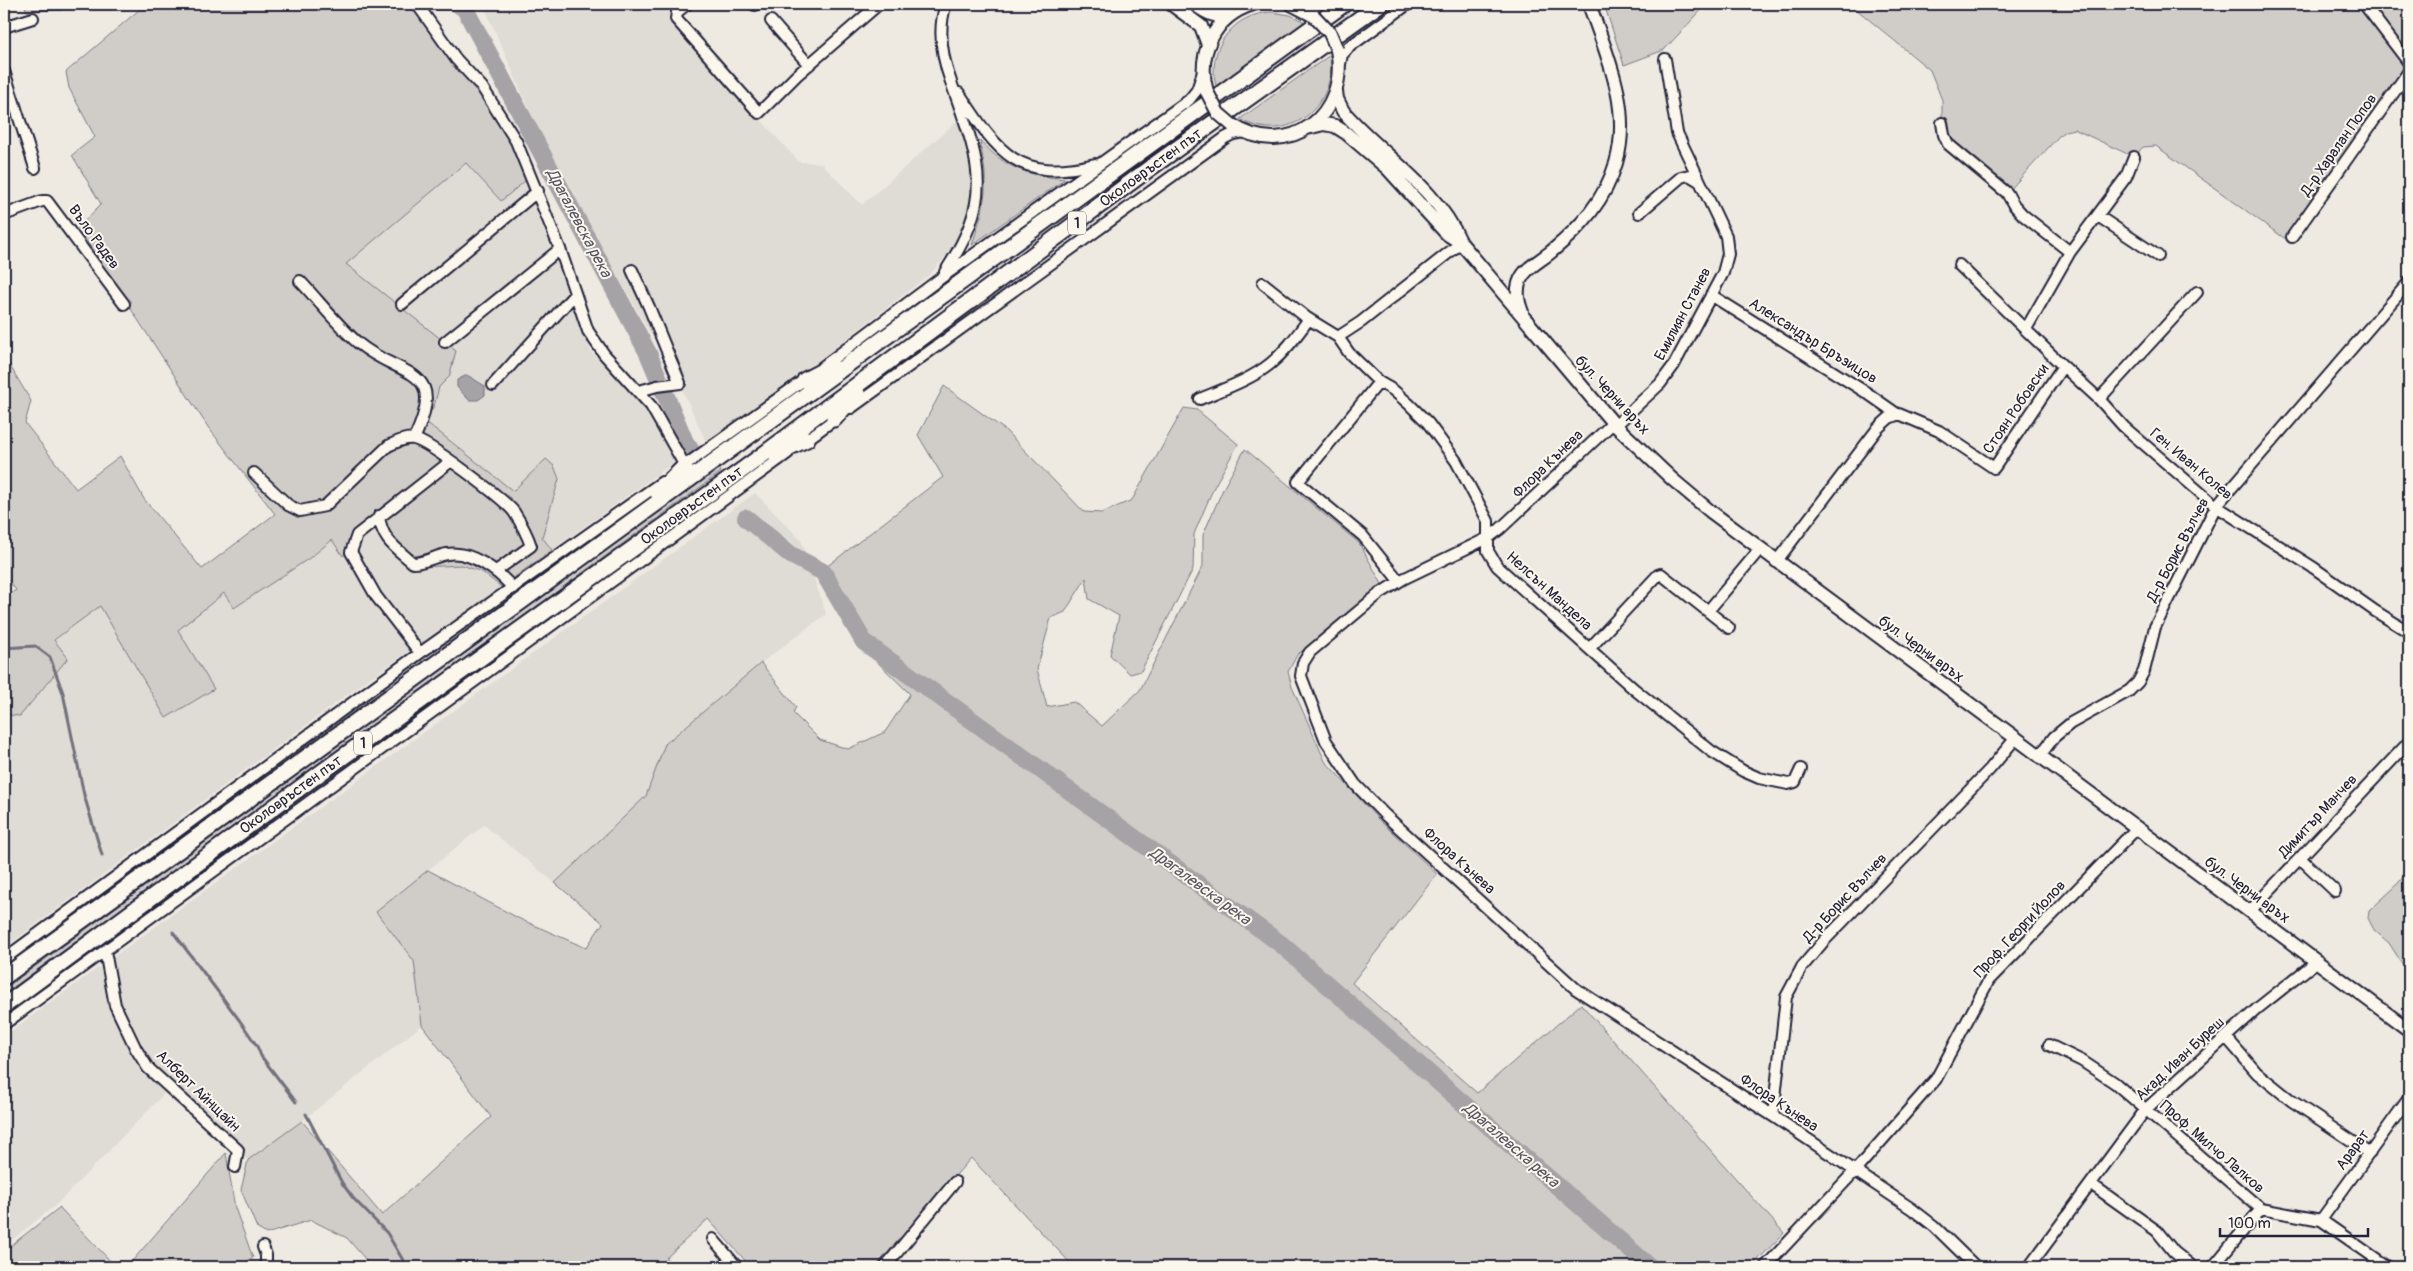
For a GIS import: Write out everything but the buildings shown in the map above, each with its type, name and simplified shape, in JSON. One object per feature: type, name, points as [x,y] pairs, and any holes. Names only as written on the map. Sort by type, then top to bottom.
[{"type":"highway","name":"Околовръстен път","points":[[4,977],[1344,4]]},
{"type":"highway","name":"Околовръстен път","points":[[4,1006],[327,768],[745,468],[1142,174],[1380,4]]},
{"type":"highway","points":[[805,380],[867,349]]},
{"type":"highway","points":[[834,419],[876,372]]},
{"type":"highway","points":[[745,468],[807,439]]},
{"type":"highway","points":[[623,528],[686,466]]},
{"type":"main road","points":[[1171,4],[1201,26],[1208,45]]},
{"type":"main road","points":[[1194,4],[1210,14],[1224,16],[1253,4]]},
{"type":"main road","points":[[1526,321],[1517,296],[1520,280],[1527,270],[1567,239],[1587,218],[1609,180],[1619,149],[1621,116],[1617,87],[1589,4]]},
{"type":"main road","points":[[1232,14],[1216,30],[1208,45],[1203,71],[1207,92],[1218,113],[1232,125],[1244,132],[1260,137],[1277,138],[1307,128],[1324,112],[1336,91],[1340,64],[1330,33],[1314,16],[1293,5]]},
{"type":"main road","name":"бул. Черни връх","points":[[1336,91],[1336,99],[1343,111],[1430,195],[1454,227],[1461,243],[1614,424],[1672,479],[1776,562],[2409,1030]]},
{"type":"main road","name":"бул. Черни връх","points":[[1307,128],[1330,125],[1346,132],[1399,181],[1447,234],[1461,243]]},
{"type":"street","points":[[417,4],[456,59],[482,87],[516,141],[538,191],[560,249],[588,331],[604,354],[651,406],[686,466]]},
{"type":"street","points":[[687,4],[677,12],[676,19],[759,113],[809,65],[879,4]]},
{"type":"street","points":[[942,278],[970,226],[978,187],[974,150],[944,61],[941,42],[946,4]]},
{"type":"street","points":[[1293,5],[1313,7],[1321,4]]},
{"type":"street","points":[[1340,64],[1342,55],[1349,47],[1408,4]]},
{"type":"street","points":[[2364,4],[2409,63]]},
{"type":"street","points":[[4,27],[33,18]]},
{"type":"street","points":[[771,21],[809,65]]},
{"type":"street","name":"Емилиян Станев","points":[[1614,424],[1650,394],[1667,375],[1723,273],[1728,254],[1728,245],[1677,133],[1665,59]]},
{"type":"street","points":[[4,71],[34,168]]},
{"type":"street","points":[[4,959],[420,653],[686,466],[1193,96],[1203,71]]},
{"type":"street","name":"Д-р Харалан Попов","points":[[2292,237],[2409,71]]},
{"type":"street","points":[[950,80],[992,142],[1019,161],[1052,170],[1064,170],[1101,163]]},
{"type":"street","points":[[1942,123],[1948,144],[2007,192],[2013,204],[2023,215],[2070,252]]},
{"type":"street","name":"Околовръстен път","points":[[4,1024],[834,419],[1225,138],[1244,132]]},
{"type":"street","points":[[2026,329],[2070,252],[2126,177],[2134,157]]},
{"type":"street","points":[[1639,213],[1681,176],[1689,175],[1699,180]]},
{"type":"street","points":[[402,304],[538,191]]},
{"type":"street","name":"Въло Радев","points":[[4,215],[42,201],[47,201],[124,304]]},
{"type":"street","points":[[2098,216],[2158,256]]},
{"type":"street","points":[[1338,337],[1361,322],[1461,243]]},
{"type":"street","points":[[445,342],[560,249]]},
{"type":"street","name":"Ген. Иван Колев","points":[[1959,265],[2099,399],[2124,427],[2216,506],[2314,568],[2375,611],[2409,632]]},
{"type":"street","points":[[632,270],[680,383],[639,391]]},
{"type":"street","points":[[300,281],[359,343],[375,354],[415,374],[426,390],[427,403],[425,416],[414,439]]},
{"type":"street","name":"Д-р Борис Вълчев","points":[[2039,757],[2054,737],[2071,723],[2130,691],[2138,682],[2144,672],[2155,627],[2216,506],[2409,282]]},
{"type":"street","name":"Нелсън Мандела","points":[[1263,283],[1309,319],[1338,337],[1345,350],[1379,382],[1393,390],[1409,404],[1445,444],[1488,521],[1488,551],[1497,566],[1634,689],[1720,757],[1759,778],[1793,784],[1801,769]]},
{"type":"street","points":[[2099,399],[2197,292]]},
{"type":"street","points":[[493,385],[575,294]]},
{"type":"street","name":"Александър Бръзицов","points":[[1711,295],[1868,393],[1897,414],[1932,426],[1994,468]]},
{"type":"street","points":[[1200,399],[1235,384],[1270,365],[1284,351],[1309,319]]},
{"type":"street","name":"Стоян Робовски","points":[[1994,468],[2063,366]]},
{"type":"street","points":[[1379,382],[1298,482],[1363,536],[1399,581]]},
{"type":"street","points":[[1776,562],[1878,428],[1889,418],[1897,414]]},
{"type":"street","name":"Флора Кънева","points":[[1614,424],[1511,520],[1488,538],[1399,581],[1379,594],[1310,652],[1301,667],[1300,676],[1326,741],[1338,762],[1355,784],[1385,815],[1576,989],[1773,1116],[1934,1226],[1976,1267]]},
{"type":"street","points":[[254,473],[288,505],[300,511],[325,506],[388,446],[401,440],[414,439],[452,461],[479,481],[514,512],[526,530],[531,546],[496,571]]},
{"type":"street","points":[[420,653],[376,596],[352,552],[356,535],[452,461]]},
{"type":"street","points":[[379,516],[381,530],[387,540],[413,563],[451,554],[466,556],[496,571],[513,588]]},
{"type":"street","points":[[1708,611],[1760,549]]},
{"type":"street","points":[[1590,648],[1658,575],[1662,574],[1729,628]]},
{"type":"street","name":"Д-р Борис Вълчев","points":[[1773,1116],[1786,997],[1802,967],[1823,942],[1990,770],[2015,739]]},
{"type":"street","name":"Димитър Манчев","points":[[2250,911],[2409,742]]},
{"type":"street","name":"Проф. Георги Йолов","points":[[1765,1267],[1788,1245],[1936,1079],[1988,980],[2136,829]]},
{"type":"street","points":[[2300,858],[2334,891]]},
{"type":"street","name":"Алберт Айнщайн","points":[[105,951],[115,1005],[136,1049],[148,1068],[238,1150],[235,1167]]},
{"type":"street","name":"Акад. Иван Буреш","points":[[2029,1267],[2146,1110],[2226,1037],[2316,962]]},
{"type":"street","points":[[2226,1037],[2257,1073],[2292,1101],[2370,1153]]},
{"type":"street","name":"Проф. Милчо Лалков","points":[[2049,1045],[2082,1061],[2116,1083],[2262,1209],[2321,1220],[2388,1267]]},
{"type":"street","name":"Арарат","points":[[2321,1220],[2409,1098]]},
{"type":"street","points":[[885,1267],[956,1182]]},
{"type":"street","points":[[2091,1184],[2157,1231],[2174,1252],[2193,1267]]},
{"type":"street","points":[[2212,1267],[2262,1209]]},
{"type":"street","points":[[713,1239],[737,1267]]},
{"type":"street","points":[[264,1247],[266,1267]]},
{"type":"shaded area","points":[[24,4],[74,4],[61,10],[27,11]]},
{"type":"shaded area","points":[[146,4],[417,4],[482,87],[531,176],[501,201],[466,163],[346,264],[456,351],[449,377],[439,387],[434,406],[425,421],[513,491],[546,459],[554,466],[559,479],[542,537],[552,550],[501,587],[482,572],[462,565],[421,567],[411,563],[373,527],[343,556],[332,540],[311,557],[234,608],[224,593],[178,630],[214,689],[166,718],[100,606],[54,640],[68,658],[20,716],[10,715],[4,708],[4,598],[16,590],[4,575],[4,356],[31,401],[25,423],[76,489],[120,456],[144,499],[202,569],[275,514],[208,427],[78,228],[101,204],[72,155],[95,137],[69,88],[66,72]]},
{"type":"shaded area","points":[[483,4],[671,4],[668,18],[799,162],[821,163],[862,205],[957,121],[972,159],[973,196],[964,224],[949,253],[929,275],[708,446],[682,389],[552,161]]},
{"type":"shaded area","points":[[1604,4],[1707,4],[1664,50],[1624,65]]},
{"type":"shaded area","points":[[1850,4],[2409,4],[2409,71],[2288,238],[2284,238],[2156,146],[2143,147],[2134,157],[2074,129],[2065,131],[2059,136],[2007,193],[1959,154],[1942,123],[1942,100],[1930,70]]},
{"type":"shaded area","points":[[1272,12],[1290,15],[1305,22],[1216,86],[1215,59],[1219,46],[1226,35],[1246,19],[1258,14]]},
{"type":"shaded area","points":[[1330,55],[1330,74],[1326,90],[1317,105],[1306,117],[1291,125],[1275,128],[1258,126],[1240,119]]},
{"type":"shaded area","points":[[980,140],[999,158],[1018,169],[1028,173],[1065,179],[972,245],[982,213],[985,192],[985,172]]},
{"type":"shaded area","points":[[466,163],[501,201],[525,181],[591,352],[631,389],[648,408],[677,460],[552,550],[542,537],[559,479],[554,466],[546,459],[513,492],[425,421],[434,406],[439,387],[449,377],[345,264]]},
{"type":"shaded area","points":[[467,375],[485,386],[485,395],[478,400],[469,400],[457,387],[457,380]]},
{"type":"shaded area","points":[[944,386],[1005,430],[1084,512],[1102,513],[1132,500],[1184,408],[1197,410],[1238,444],[1214,487],[1194,534],[1193,569],[1141,671],[1130,674],[1110,655],[1119,616],[1089,599],[1086,578],[1065,612],[1051,618],[1037,669],[1047,707],[1074,702],[1102,726],[1140,690],[1203,566],[1203,535],[1223,489],[1245,449],[1359,543],[1382,584],[1297,655],[1288,672],[1292,687],[1325,761],[1378,819],[1437,874],[1352,983],[1477,1093],[1581,1004],[1784,1233],[1751,1267],[1074,1267],[971,1158],[875,1267],[751,1267],[708,1219],[666,1258],[674,1267],[365,1267],[366,1260],[347,1238],[311,1220],[266,1234],[257,1228],[241,1190],[248,1160],[302,1121],[382,1215],[491,1117],[422,1025],[414,961],[376,912],[428,870],[520,919],[586,948],[603,923],[555,883],[646,796],[665,744],[761,663],[796,707],[793,713],[820,740],[848,749],[885,732],[910,694],[855,640],[817,574],[943,477],[918,435]]},
{"type":"shaded area","points":[[719,468],[721,472],[4,994],[4,989]]},
{"type":"shaded area","points":[[755,493],[801,540],[826,614],[761,663],[665,744],[646,796],[555,883],[484,825],[376,912],[414,961],[422,1025],[302,1121],[248,1160],[231,1150],[164,1094],[57,1204],[4,1246],[4,1036]]},
{"type":"shaded area","points":[[696,513],[225,856],[261,824],[675,524]]},
{"type":"shaded area","points":[[373,527],[411,563],[421,567],[462,565],[482,572],[501,587],[359,686],[4,948],[4,708],[10,715],[54,641],[100,606],[166,718],[214,689],[178,630],[224,592],[234,608],[311,557],[332,540],[343,556]]},
{"type":"shaded area","points":[[568,557],[240,794],[198,820],[516,588]]},
{"type":"shaded area","points":[[2409,870],[2409,967],[2403,965],[2389,943],[2374,930],[2368,918],[2369,911],[2394,888]]},
{"type":"shaded area","points":[[226,1153],[235,1208],[253,1258],[235,1267],[127,1267]]},
{"type":"shaded area","points":[[60,1207],[116,1267],[4,1267],[4,1251]]},
{"type":"waterway","name":"Драгалевска река","points":[[458,4],[465,9],[648,353],[685,442],[690,449]]},
{"type":"waterway","name":"Драгалевска река","points":[[746,518],[791,555],[823,572],[864,642],[1281,944],[1650,1267]]},
{"type":"waterway","points":[[4,648],[35,646],[50,657],[63,693],[84,795],[102,855]]},
{"type":"waterway","points":[[173,932],[240,1021],[257,1046],[261,1056],[296,1102]]},
{"type":"waterway","points":[[306,1114],[342,1183],[353,1198],[387,1233],[407,1267]]}]
